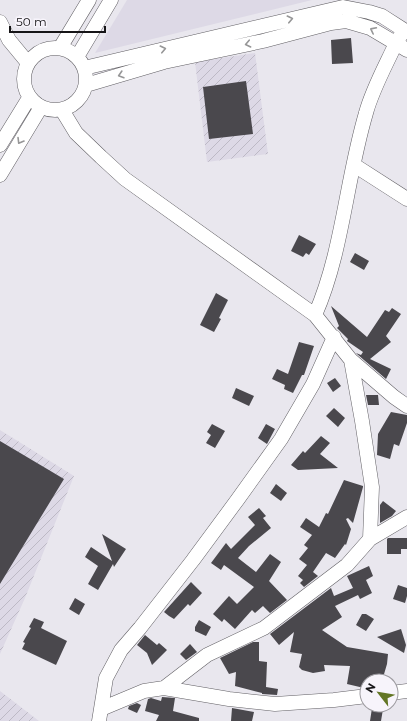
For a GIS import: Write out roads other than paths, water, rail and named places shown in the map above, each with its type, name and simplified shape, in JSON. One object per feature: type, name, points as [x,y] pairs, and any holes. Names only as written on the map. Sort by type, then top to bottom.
[{"type":"street","points":[[60,48],[89,0]]},
{"type":"street","points":[[81,62],[111,0]]},
{"type":"street","points":[[81,62],[343,7],[359,0]]},
{"type":"street","points":[[315,315],[322,299],[333,264],[366,112],[402,46],[406,29],[382,16],[343,7]]},
{"type":"street","points":[[86,85],[164,62],[262,41],[331,23],[346,21],[370,28],[402,46]]},
{"type":"street","points":[[0,22],[4,39],[28,63]]},
{"type":"street","points":[[50,48],[60,48],[69,51],[81,62],[87,76],[86,85],[83,94],[78,101],[70,107],[62,110],[51,111],[35,104],[29,98],[25,90],[24,72],[28,63],[34,56],[50,48]]},
{"type":"street","points":[[0,145],[29,98]]},
{"type":"street","points":[[0,175],[41,107]]},
{"type":"street","points":[[62,110],[76,133],[100,158],[125,179],[315,315],[351,360],[394,398],[407,406]]},
{"type":"street","points":[[354,165],[407,199]]},
{"type":"street","points":[[100,715],[106,678],[121,650],[193,560],[281,439],[313,384],[334,337]]},
{"type":"street","points":[[351,360],[372,488],[370,539]]},
{"type":"street","points":[[164,688],[207,655],[264,628],[347,565],[370,539],[407,517]]},
{"type":"street","points":[[100,715],[144,691],[164,688],[229,699],[275,704],[359,697]]}]
